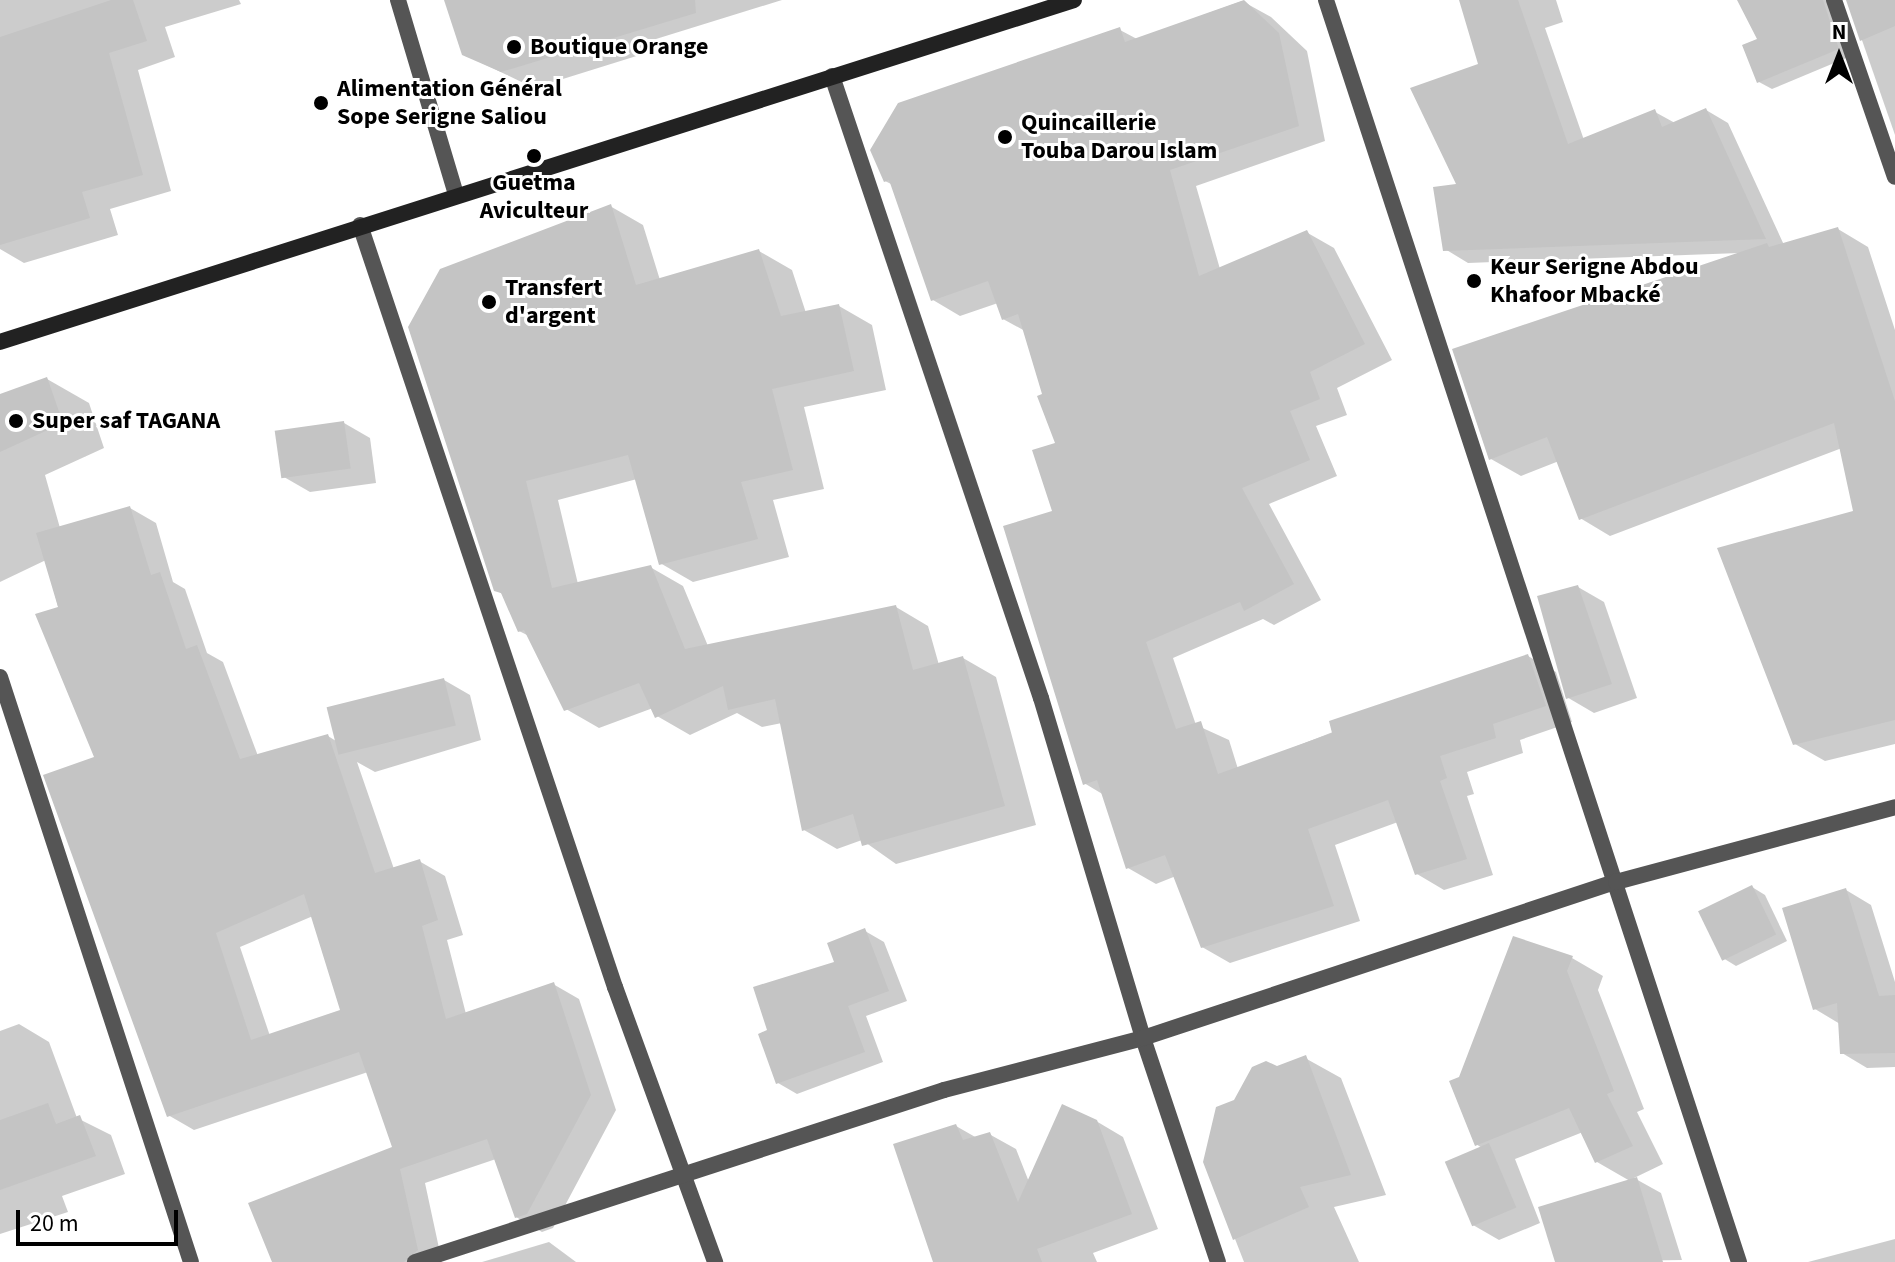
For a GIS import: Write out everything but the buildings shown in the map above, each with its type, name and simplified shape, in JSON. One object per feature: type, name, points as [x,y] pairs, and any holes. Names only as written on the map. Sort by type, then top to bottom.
[{"type":"main road","points":[[0,342],[456,194],[1074,0]]},
{"type":"street","points":[[398,0],[456,194]]},
{"type":"street","points":[[1326,0],[1739,1262]]},
{"type":"street","points":[[1834,0],[1895,177]]},
{"type":"street","points":[[832,76],[1032,668],[1143,1038],[1218,1262]]},
{"type":"street","points":[[360,225],[615,987],[688,1176],[715,1262]]},
{"type":"street","points":[[0,677],[191,1262]]},
{"type":"street","points":[[415,1262],[688,1176],[944,1090],[1143,1038],[1616,882],[1895,807]]},
{"type":"place","name":"Boutique Orange","points":[[514,47]]},
{"type":"place","name":"Alimentation Général Sope Serigne Saliou","points":[[321,103]]},
{"type":"place","name":"Quincaillerie Touba Darou Islam","points":[[1005,137]]},
{"type":"place","name":"Guetma Aviculteur","points":[[534,156]]},
{"type":"place","name":"Keur Serigne Abdou Khafoor Mbacké","points":[[1474,281]]},
{"type":"place","name":"Transfert d'argent","points":[[489,302]]},
{"type":"place","name":"Super saf TAGANA","points":[[16,421]]}]
